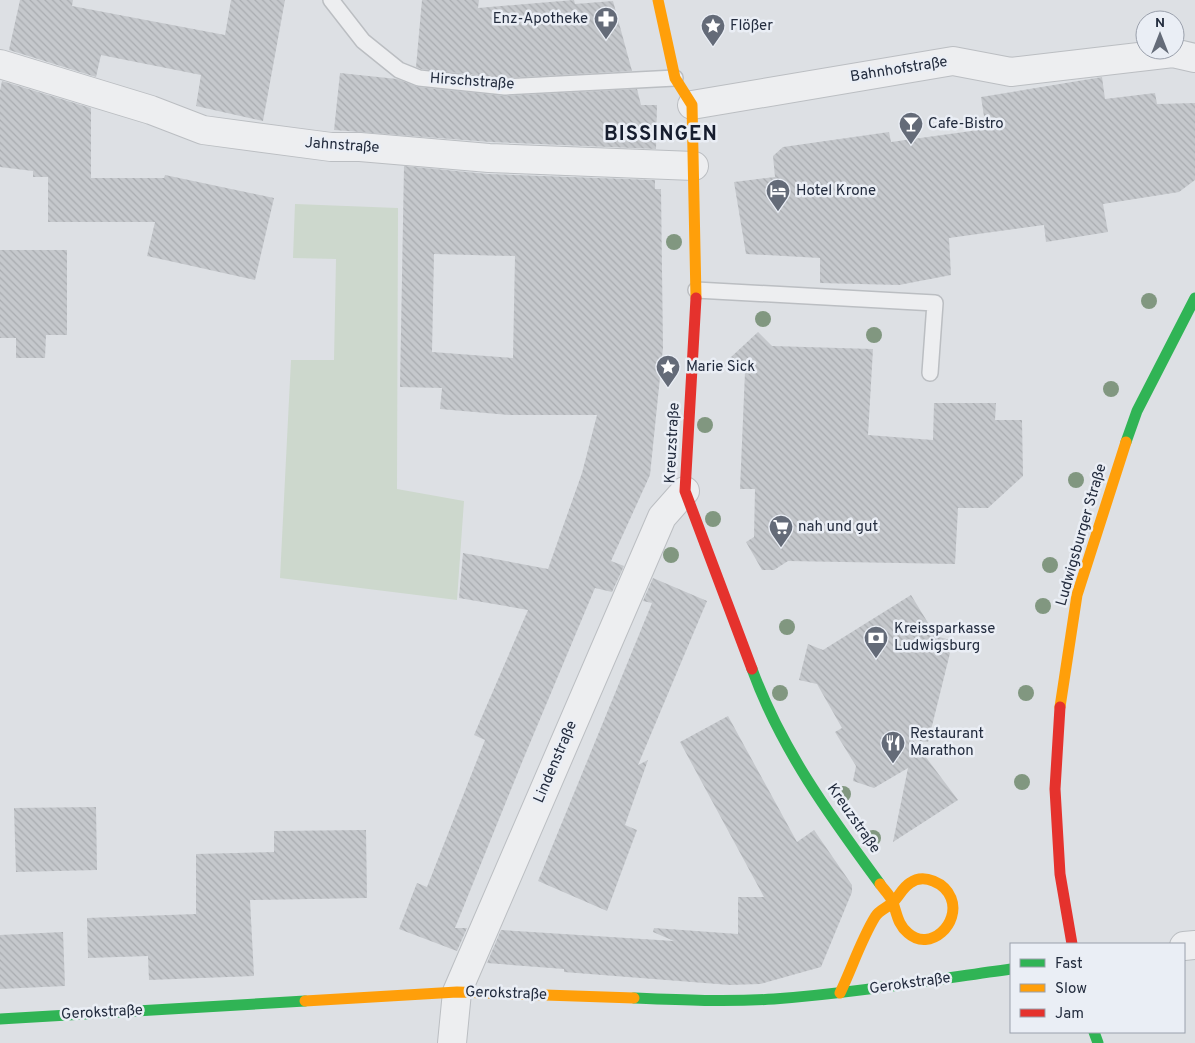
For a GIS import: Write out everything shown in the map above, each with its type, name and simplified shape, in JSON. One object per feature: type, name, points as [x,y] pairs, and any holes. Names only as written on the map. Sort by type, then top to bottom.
[{"type":"street","points":[[658,0],[675,78],[692,105]]},
{"type":"street","name":"Bahnhofstraße","points":[[692,105],[953,61],[1011,72],[1173,52],[1195,58]]},
{"type":"street","name":"Jahnstraße","points":[[0,64],[150,110],[203,130],[331,148],[360,147],[489,158],[694,166]]},
{"type":"street","name":"Kreuzstraße","points":[[692,105],[696,290],[686,490],[767,710],[824,806],[893,902],[896,919],[901,928],[916,938],[931,939],[941,934],[946,930],[954,914],[951,894],[944,886],[935,881],[924,879],[914,881],[905,886],[893,902],[877,913],[840,993]]},
{"type":"street","name":"Ludwigsburger Straße","points":[[1072,943],[1060,874],[1055,789],[1061,691],[1077,595],[1105,503],[1137,411],[1195,298]]},
{"type":"street","name":"Lindenstraße","points":[[452,1043],[457,992],[662,517],[686,490]]},
{"type":"street","name":"Gerokstraße","points":[[0,1019],[457,992],[719,1001],[840,993],[1010,969]]},
{"type":"lane","name":"Hirschstraße","points":[[331,0],[363,40],[400,70],[420,78],[505,87],[675,78]]},
{"type":"lane","points":[[696,290],[935,303],[930,373]]},
{"type":"shaded area","points":[[295,204],[398,208],[397,489],[464,501],[457,600],[280,578],[291,360],[334,360],[336,259],[293,258]]},
{"type":"building","points":[[20,0],[73,0],[72,6],[225,35],[231,0],[285,0],[263,121],[196,106],[201,75],[101,55],[96,77],[9,50]]},
{"type":"building","points":[[422,0],[479,0],[478,8],[574,0],[575,4],[613,1],[632,71],[505,78],[421,69],[416,67]]},
{"type":"building","points":[[340,73],[397,79],[418,87],[504,96],[637,89],[641,105],[657,105],[656,149],[490,142],[334,130]]},
{"type":"building","points":[[1102,77],[1105,99],[1155,93],[1157,104],[1195,103],[1195,180],[1179,192],[1103,204],[1108,232],[1046,242],[1044,225],[949,238],[951,275],[899,285],[820,283],[820,258],[746,254],[734,182],[775,177],[773,156],[783,147],[889,132],[891,142],[986,129],[981,97]]},
{"type":"building","points":[[2,81],[91,108],[91,178],[164,178],[165,175],[274,198],[255,280],[147,256],[155,222],[48,222],[48,177],[33,177],[33,171],[0,167],[0,91]]},
{"type":"building","points":[[404,166],[488,174],[655,180],[655,189],[661,189],[663,348],[650,475],[611,561],[624,566],[612,592],[595,588],[525,755],[455,928],[467,928],[457,951],[399,929],[417,883],[427,887],[485,740],[474,735],[528,610],[459,598],[463,553],[548,569],[582,473],[597,415],[509,415],[440,409],[442,388],[400,387]],"holes":[[[434,254],[515,256],[513,358],[432,352]]]},
{"type":"building","points":[[0,250],[67,250],[67,335],[46,335],[45,358],[16,358],[16,338],[0,338]]},
{"type":"building","points":[[758,332],[772,346],[873,349],[868,435],[933,440],[934,403],[996,403],[995,420],[1022,420],[1023,476],[988,508],[958,508],[955,564],[788,561],[774,570],[762,570],[746,542],[754,537],[755,489],[740,489],[745,372],[730,358]]},
{"type":"building","points":[[653,578],[707,601],[638,765],[648,760],[625,825],[637,830],[607,911],[538,881],[652,603],[643,601]]},
{"type":"building","points":[[911,595],[936,636],[953,641],[928,742],[913,740],[958,800],[893,842],[908,768],[874,788],[853,781],[856,766],[835,732],[842,728],[817,684],[799,680],[808,644],[823,650]]},
{"type":"building","points":[[728,716],[797,842],[814,830],[852,885],[852,892],[821,967],[760,984],[730,985],[564,972],[564,969],[487,963],[501,930],[674,941],[653,932],[654,928],[738,934],[738,897],[764,897],[680,742]]},
{"type":"building","points":[[96,807],[97,870],[16,872],[14,808]]},
{"type":"building","points":[[366,830],[367,898],[250,900],[254,976],[149,980],[148,956],[88,958],[87,918],[196,914],[196,854],[274,852],[274,831]]},
{"type":"building","points":[[63,932],[65,986],[0,989],[0,935]]},
{"type":"traffic: fast","points":[[1126,442],[1137,411],[1195,298]]},
{"type":"traffic: fast","points":[[752,669],[777,727],[808,781],[880,884]]},
{"type":"traffic: fast","points":[[634,998],[721,1001],[774,999],[863,990],[1010,969]]},
{"type":"traffic: fast","points":[[0,1019],[305,1001]]},
{"type":"traffic: fast","points":[[1094,1033],[1098,1043]]},
{"type":"traffic: slow","points":[[658,0],[675,78],[692,105],[696,298]]},
{"type":"traffic: slow","points":[[1060,707],[1077,595],[1126,442]]},
{"type":"traffic: slow","points":[[840,993],[865,935],[875,917],[890,905],[892,903],[894,901],[905,887],[910,883],[916,880],[928,879],[944,888],[951,898],[952,917],[948,925],[934,937],[917,938],[908,933],[902,926],[898,919],[894,907],[893,903],[892,900],[880,884]]},
{"type":"traffic: slow","points":[[305,1001],[457,992],[634,998]]},
{"type":"traffic: jam","points":[[696,298],[685,491],[752,669]]},
{"type":"traffic: jam","points":[[1060,707],[1055,789],[1060,874],[1072,943]]},
{"type":"place","name":"Enz-Apotheke","points":[[606,40]]},
{"type":"place","name":"Flößer","points":[[713,47]]},
{"type":"place","name":"Cafe-Bistro","points":[[911,145]]},
{"type":"place","name":"Hotel Krone","points":[[778,212]]},
{"type":"place","name":"Marie Sick","points":[[668,388]]},
{"type":"place","name":"nah und gut","points":[[781,548]]},
{"type":"place","name":"Kreissparkasse Ludwigsburg","points":[[876,659]]},
{"type":"place","name":"Restaurant Marathon","points":[[893,764]]},
{"type":"district","name":"BISSINGEN","points":[[661,135]]}]
